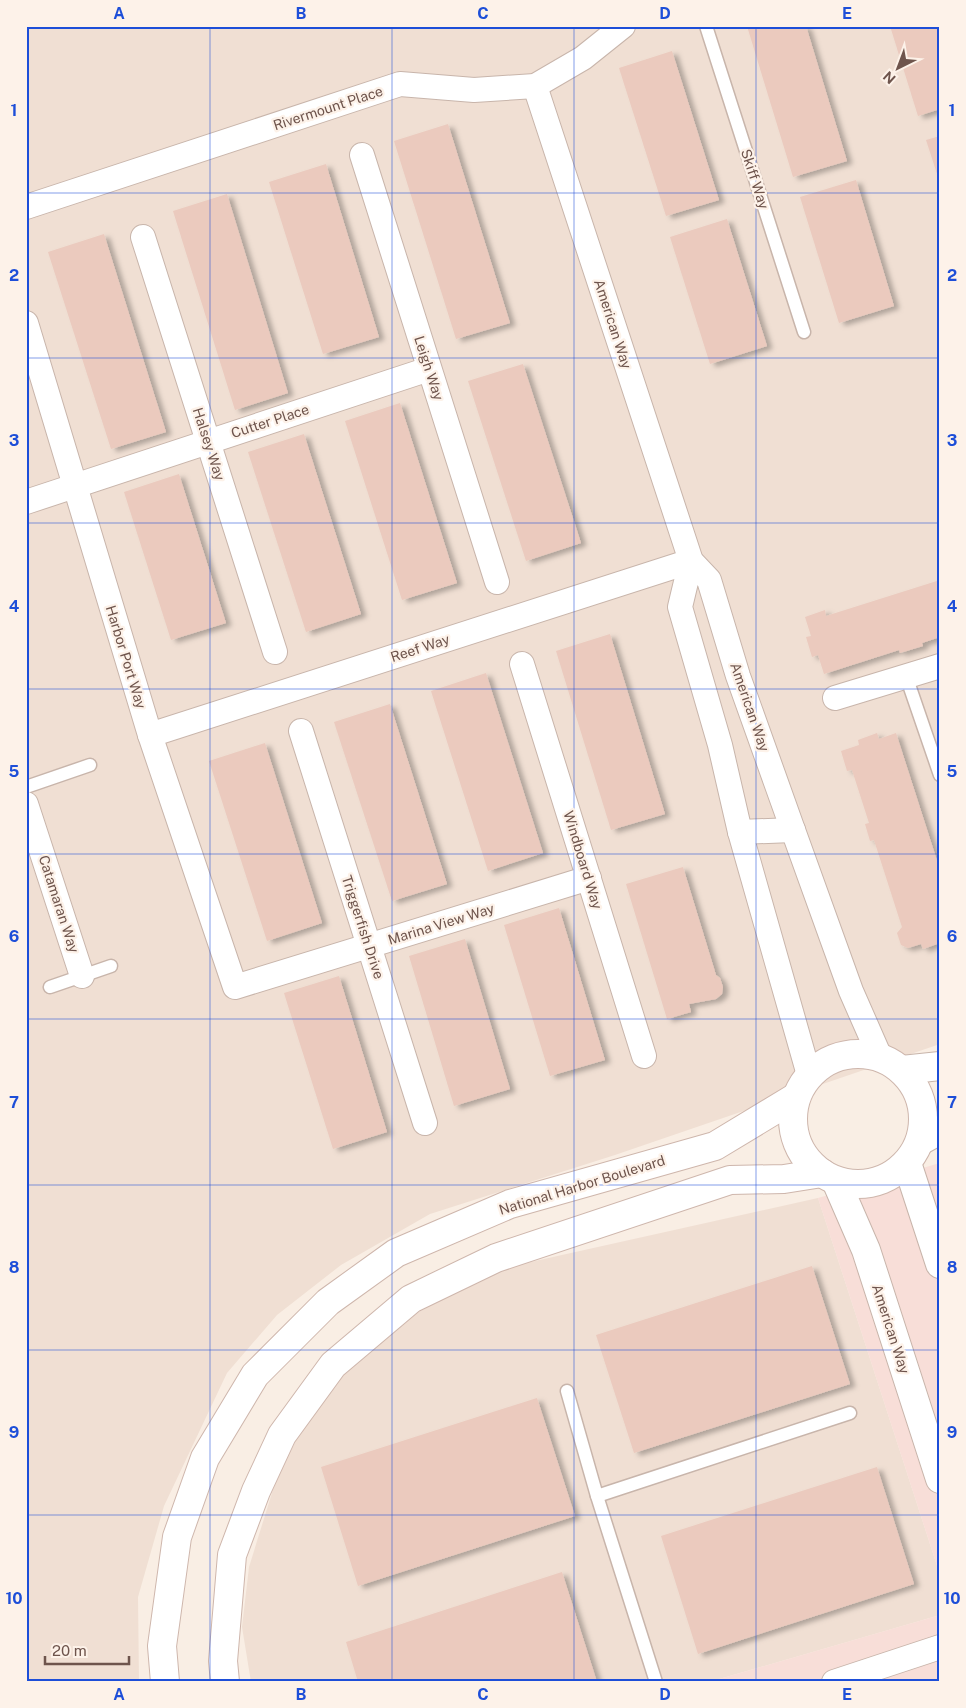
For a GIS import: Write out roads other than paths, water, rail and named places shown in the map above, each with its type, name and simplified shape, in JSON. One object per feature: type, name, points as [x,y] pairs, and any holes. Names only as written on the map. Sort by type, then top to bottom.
[{"type":"main road","points":[[829,1177],[814,1168],[799,1147],[792,1122],[802,1086],[829,1060],[854,1053],[891,1064],[940,1066]]},
{"type":"main road","points":[[891,1064],[920,1098],[924,1116],[922,1145],[940,1264]]},
{"type":"main road","name":"National Harbor Boulevard","points":[[165,1682],[162,1646],[177,1537],[205,1458],[255,1375],[328,1302],[396,1253],[510,1204],[715,1146],[802,1086]]},
{"type":"main road","points":[[225,1682],[222,1661],[232,1555],[256,1491],[282,1435],[333,1365],[411,1299],[496,1258],[730,1180],[829,1177],[862,1184],[881,1180],[922,1145]]},
{"type":"main road","name":"American Way","points":[[829,1177],[866,1250],[940,1479]]},
{"type":"street","name":"Rivermount Place","points":[[26,207],[400,84],[474,90],[535,86],[583,58],[623,26]]},
{"type":"street","name":"American Way","points":[[535,86],[691,561],[710,580],[738,676],[850,991],[891,1064]]},
{"type":"street","name":"Leigh Way","points":[[362,155],[497,582]]},
{"type":"street","name":"Halsey Way","points":[[143,236],[275,652]]},
{"type":"street","name":"Harbor Port Way","points":[[26,323],[150,735],[235,987]]},
{"type":"street","name":"Cutter Place","points":[[26,502],[429,369]]},
{"type":"street","name":"Reef Way","points":[[150,735],[691,561]]},
{"type":"street","points":[[691,561],[680,607],[720,744],[802,1086]]},
{"type":"street","name":"Windboard Way","points":[[522,664],[644,1056]]},
{"type":"street","points":[[835,698],[940,666]]},
{"type":"street","name":"Triggerfish Drive","points":[[301,731],[425,1123]]},
{"type":"street","name":"Catamaran Way","points":[[26,804],[82,976]]},
{"type":"street","points":[[740,832],[793,830]]},
{"type":"street","name":"Marina View Way","points":[[235,987],[589,878]]},
{"type":"street","points":[[834,1682],[940,1648]]},
{"type":"lane","name":"Skiff Way","points":[[706,26],[804,332]]},
{"type":"lane","points":[[906,676],[940,775]]},
{"type":"lane","points":[[26,787],[90,765]]},
{"type":"lane","points":[[50,987],[111,966]]},
{"type":"lane","points":[[567,1391],[597,1496],[656,1682]]},
{"type":"lane","points":[[597,1496],[850,1413]]}]
